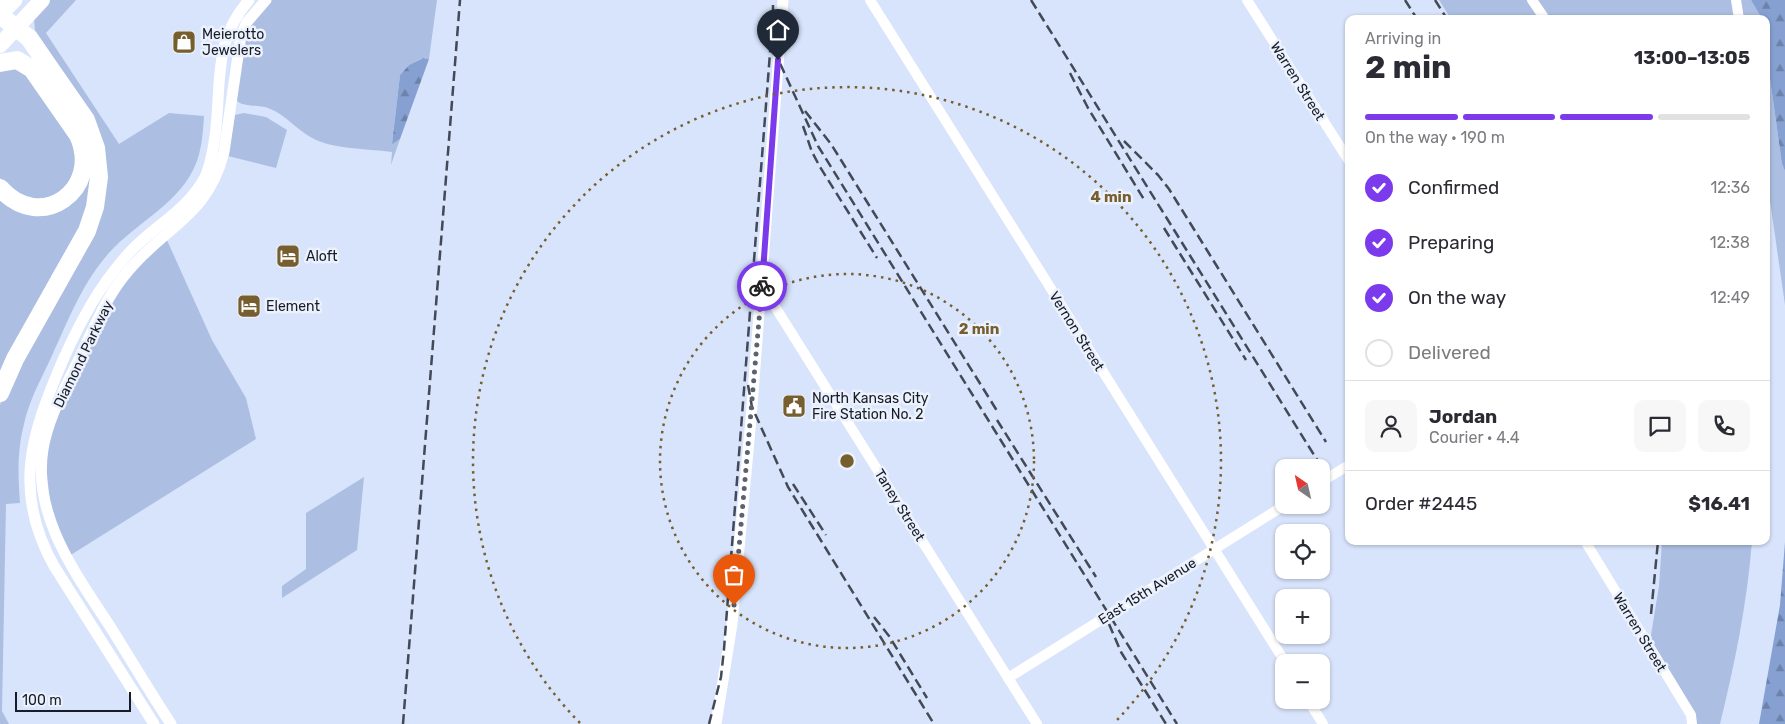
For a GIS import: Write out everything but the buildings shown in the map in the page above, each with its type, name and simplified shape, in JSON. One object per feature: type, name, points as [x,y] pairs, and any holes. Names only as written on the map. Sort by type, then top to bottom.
[{"type":"highway","points":[[0,45],[42,0]]},
{"type":"highway","points":[[0,15],[29,38],[86,120],[93,136],[99,162],[99,190],[87,231],[15,359],[0,393]]},
{"type":"highway","points":[[0,63],[17,60],[32,69],[78,135],[82,144],[85,164],[77,187],[65,198],[49,206],[39,208],[23,204],[9,198],[0,188]]},
{"type":"main road","points":[[0,15],[15,0]]},
{"type":"street","name":"Diamond Parkway","points":[[154,724],[47,553],[33,512],[30,461],[39,417],[75,333],[92,301],[130,252],[180,209],[205,175],[213,149],[224,40],[233,20],[249,0]]},
{"type":"street","name":"Diamond Parkway","points":[[171,724],[62,550],[52,526],[45,501],[42,478],[43,450],[54,411],[105,306],[116,288],[141,256],[189,216],[214,181],[220,168],[228,132],[241,35],[247,22],[266,0]]},
{"type":"street","points":[[716,724],[732,624],[762,286],[783,0]]},
{"type":"street","name":"Vernon Street","points":[[870,0],[1280,654]]},
{"type":"street","name":"Warren Street","points":[[1247,0],[1345,155]]},
{"type":"street","points":[[1532,0],[1542,15]]},
{"type":"street","points":[[1736,0],[1738,15]]},
{"type":"street","name":"Taney Street","points":[[762,286],[1037,724]]},
{"type":"street","points":[[1330,477],[1345,467]]},
{"type":"street","name":"East 15th Avenue","points":[[1008,678],[1275,511]]},
{"type":"street","name":"Warren Street","points":[[1587,545],[1691,715],[1692,724]]},
{"type":"street","points":[[1314,709],[1323,724]]},
{"type":"shaded area","points":[[48,0],[76,0],[46,33],[119,144],[169,113],[204,116],[204,122],[200,150],[190,176],[170,200],[119,243],[98,266],[75,305],[29,407],[19,453],[20,503],[6,504],[2,711],[9,724],[0,724],[0,405],[14,368],[91,235],[91,114],[35,30],[34,19]]},
{"type":"shaded area","points":[[268,0],[437,0],[429,59],[422,58],[409,65],[400,75],[392,143],[400,139],[391,165],[392,152],[324,143],[310,137],[275,111],[264,107],[243,104],[236,100],[242,37]]},
{"type":"shaded area","points":[[1439,0],[1751,0],[1760,15],[1448,15]]},
{"type":"shaded area","points":[[8,67],[23,69],[73,138],[78,170],[60,194],[33,201],[7,187],[0,178],[0,69]]},
{"type":"shaded area","points":[[1770,78],[1782,164],[1785,171],[1785,305],[1770,201]]},
{"type":"shaded area","points":[[244,113],[266,117],[287,130],[276,168],[228,156],[235,115]]},
{"type":"shaded area","points":[[89,166],[93,187],[80,227],[53,273],[0,377],[0,195],[41,211]]},
{"type":"shaded area","points":[[166,238],[212,340],[246,398],[256,439],[69,556],[51,512],[46,465],[50,430],[112,295]]},
{"type":"shaded area","points":[[364,477],[357,550],[282,598],[282,586],[306,569],[306,513]]},
{"type":"shaded area","points":[[1662,545],[1752,545],[1740,633],[1720,724],[1695,724],[1650,641],[1659,586]]},
{"type":"green space","points":[[1751,0],[1785,0],[1785,171],[1782,164],[1770,78],[1770,15],[1760,15]]},
{"type":"green space","points":[[423,58],[429,59],[400,139],[392,144],[400,75],[409,65]]},
{"type":"green space","points":[[1785,542],[1785,724],[1759,724],[1780,605]]},
{"type":"railway","points":[[403,724],[460,0]]},
{"type":"railway","points":[[1031,0],[1317,459]]},
{"type":"railway","points":[[1405,0],[1414,15]]},
{"type":"railway","points":[[1435,0],[1444,15]]},
{"type":"railway","points":[[773,5],[773,39],[778,59],[818,146],[1177,724]]},
{"type":"railway","points":[[709,724],[721,677],[724,649],[771,40]]},
{"type":"railway","points":[[1070,73],[1088,108],[1145,201]]},
{"type":"railway","points":[[805,111],[831,144],[999,414]]},
{"type":"railway","points":[[803,126],[812,152],[820,167],[877,258]]},
{"type":"railway","points":[[1124,141],[1158,175],[1169,189],[1326,442]]},
{"type":"railway","points":[[1164,228],[1246,360]]},
{"type":"railway","points":[[748,385],[752,407],[788,487],[934,724]]},
{"type":"railway","points":[[997,420],[1096,577]]},
{"type":"railway","points":[[793,484],[826,535]]},
{"type":"railway","points":[[1651,614],[1658,545]]},
{"type":"railway","points":[[874,617],[889,636],[927,698]]},
{"type":"railway","points":[[1109,624],[1121,652],[1166,724]]},
{"type":"way so far","points":[[734,605],[762,286]]},
{"type":"place","name":"Meierotto Jewelers","points":[[184,42]]},
{"type":"place","name":"Aloft","points":[[288,256]]},
{"type":"place","name":"Element","points":[[249,306]]},
{"type":"place","name":"North Kansas City Fire Station No. 2","points":[[794,406]]},
{"type":"route","points":[[762,286],[778,60]]}]
